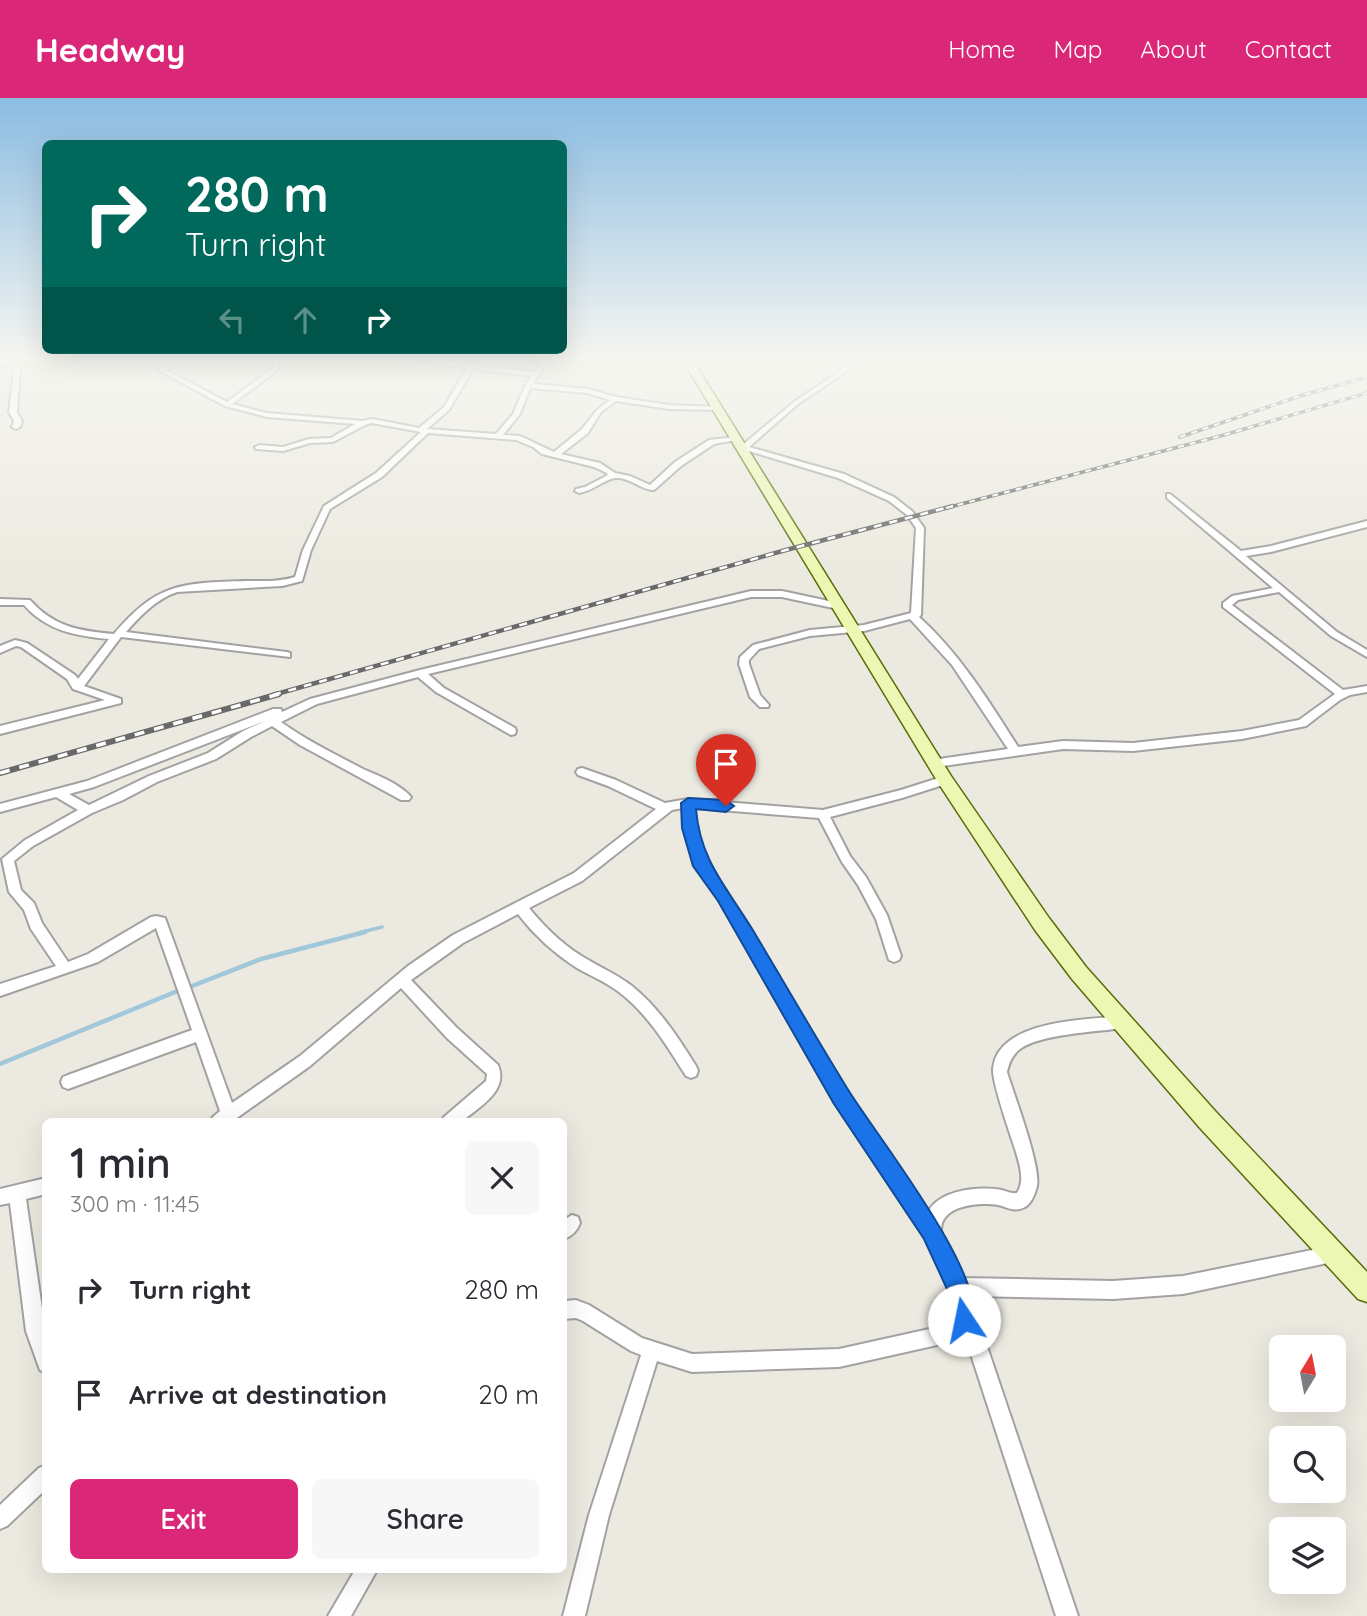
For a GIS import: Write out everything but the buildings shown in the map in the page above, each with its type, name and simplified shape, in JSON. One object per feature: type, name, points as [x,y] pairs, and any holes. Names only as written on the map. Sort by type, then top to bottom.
[{"type":"main road","points":[[732,430],[991,852],[1042,924],[1079,973],[1208,1120],[1367,1290]]},
{"type":"street","points":[[259,447],[283,449],[309,441],[333,440],[351,430]]},
{"type":"street","points":[[77,687],[117,635],[161,596],[170,592],[243,583],[289,583],[299,579],[307,550],[327,508],[379,475],[423,430],[488,437],[499,435],[530,442],[540,450],[597,465],[612,476]]},
{"type":"street","points":[[499,435],[503,430]]},
{"type":"street","points":[[555,455],[586,430]]},
{"type":"street","points":[[740,443],[758,430]]},
{"type":"street","points":[[579,491],[595,487],[612,476],[627,478],[652,488],[678,464],[712,442],[740,443],[858,483],[893,500],[916,516],[920,528],[916,615],[853,629],[810,634],[752,649],[744,659],[744,664],[755,697],[764,705]]},
{"type":"street","points":[[1170,496],[1334,634],[1367,654]]},
{"type":"street","points":[[1241,554],[1367,524]]},
{"type":"street","points":[[1281,589],[1235,598],[1226,605],[1342,695]]},
{"type":"street","points":[[0,808],[132,770],[230,728],[314,701],[420,673],[751,594],[782,594],[838,606]]},
{"type":"street","points":[[0,602],[27,602],[39,615],[64,629],[88,635],[117,635],[287,655]]},
{"type":"street","points":[[912,616],[929,630],[960,667],[1015,751]]},
{"type":"street","points":[[0,650],[15,643],[24,645],[71,677],[77,687],[117,701],[0,730]]},
{"type":"street","points":[[420,673],[440,690],[511,731]]},
{"type":"street","points":[[0,990],[93,958],[159,920],[200,1034],[223,1118],[305,1061],[401,979],[458,939],[578,877],[664,808],[688,803],[823,814],[902,794],[941,772],[1015,751],[1063,746],[1176,744],[1255,733],[1302,723],[1342,695],[1367,689]]},
{"type":"street","points":[[65,969],[36,925],[29,907],[15,892],[4,861],[29,842],[88,810],[212,756],[314,701]]},
{"type":"street","points":[[273,721],[288,734],[377,779],[405,797]]},
{"type":"street","points":[[582,772],[664,808]]},
{"type":"street","points":[[58,793],[88,810]]},
{"type":"street","points":[[688,803],[690,828],[699,861],[723,896],[841,1097],[932,1232],[958,1287],[1067,1616]]},
{"type":"street","points":[[823,814],[882,919],[894,956]]},
{"type":"street","points":[[520,906],[531,922],[556,944],[582,964],[610,978],[644,1006],[668,1034],[691,1071]]},
{"type":"street","points":[[401,979],[452,1033],[493,1070],[495,1078],[492,1086],[454,1118]]},
{"type":"street","points":[[932,1232],[936,1214],[943,1206],[974,1196],[1012,1202],[1021,1201],[1027,1195],[1030,1178],[1028,1166],[1000,1072],[1002,1059],[1016,1042],[1038,1035],[1122,1022]]},
{"type":"street","points":[[68,1082],[200,1034]]},
{"type":"street","points":[[42,1187],[9,1195],[35,1331],[42,1352]]},
{"type":"street","points":[[958,1287],[1113,1290],[1183,1285],[1332,1254]]},
{"type":"street","points":[[567,1310],[576,1309],[589,1314],[651,1351],[692,1363],[839,1359],[955,1332],[962,1328],[964,1320],[958,1287]]},
{"type":"street","points":[[575,1616],[592,1539],[651,1351]]},
{"type":"street","points":[[0,1519],[42,1479]]},
{"type":"street","points":[[339,1616],[364,1573]]},
{"type":"waterway","points":[[358,933],[382,927]]},
{"type":"waterway","points":[[187,988],[261,959],[365,932]]},
{"type":"waterway","points":[[0,1064],[180,990]]},
{"type":"railway","points":[[1180,437],[1201,430]]},
{"type":"railway","points":[[946,508],[1242,430]]},
{"type":"railway","points":[[273,695],[786,550],[953,506]]},
{"type":"railway","points":[[0,773],[279,694]]},
{"type":"route","points":[[726,806],[688,803],[690,828],[699,861],[723,896],[841,1097],[932,1232],[958,1287],[964,1320]]}]
